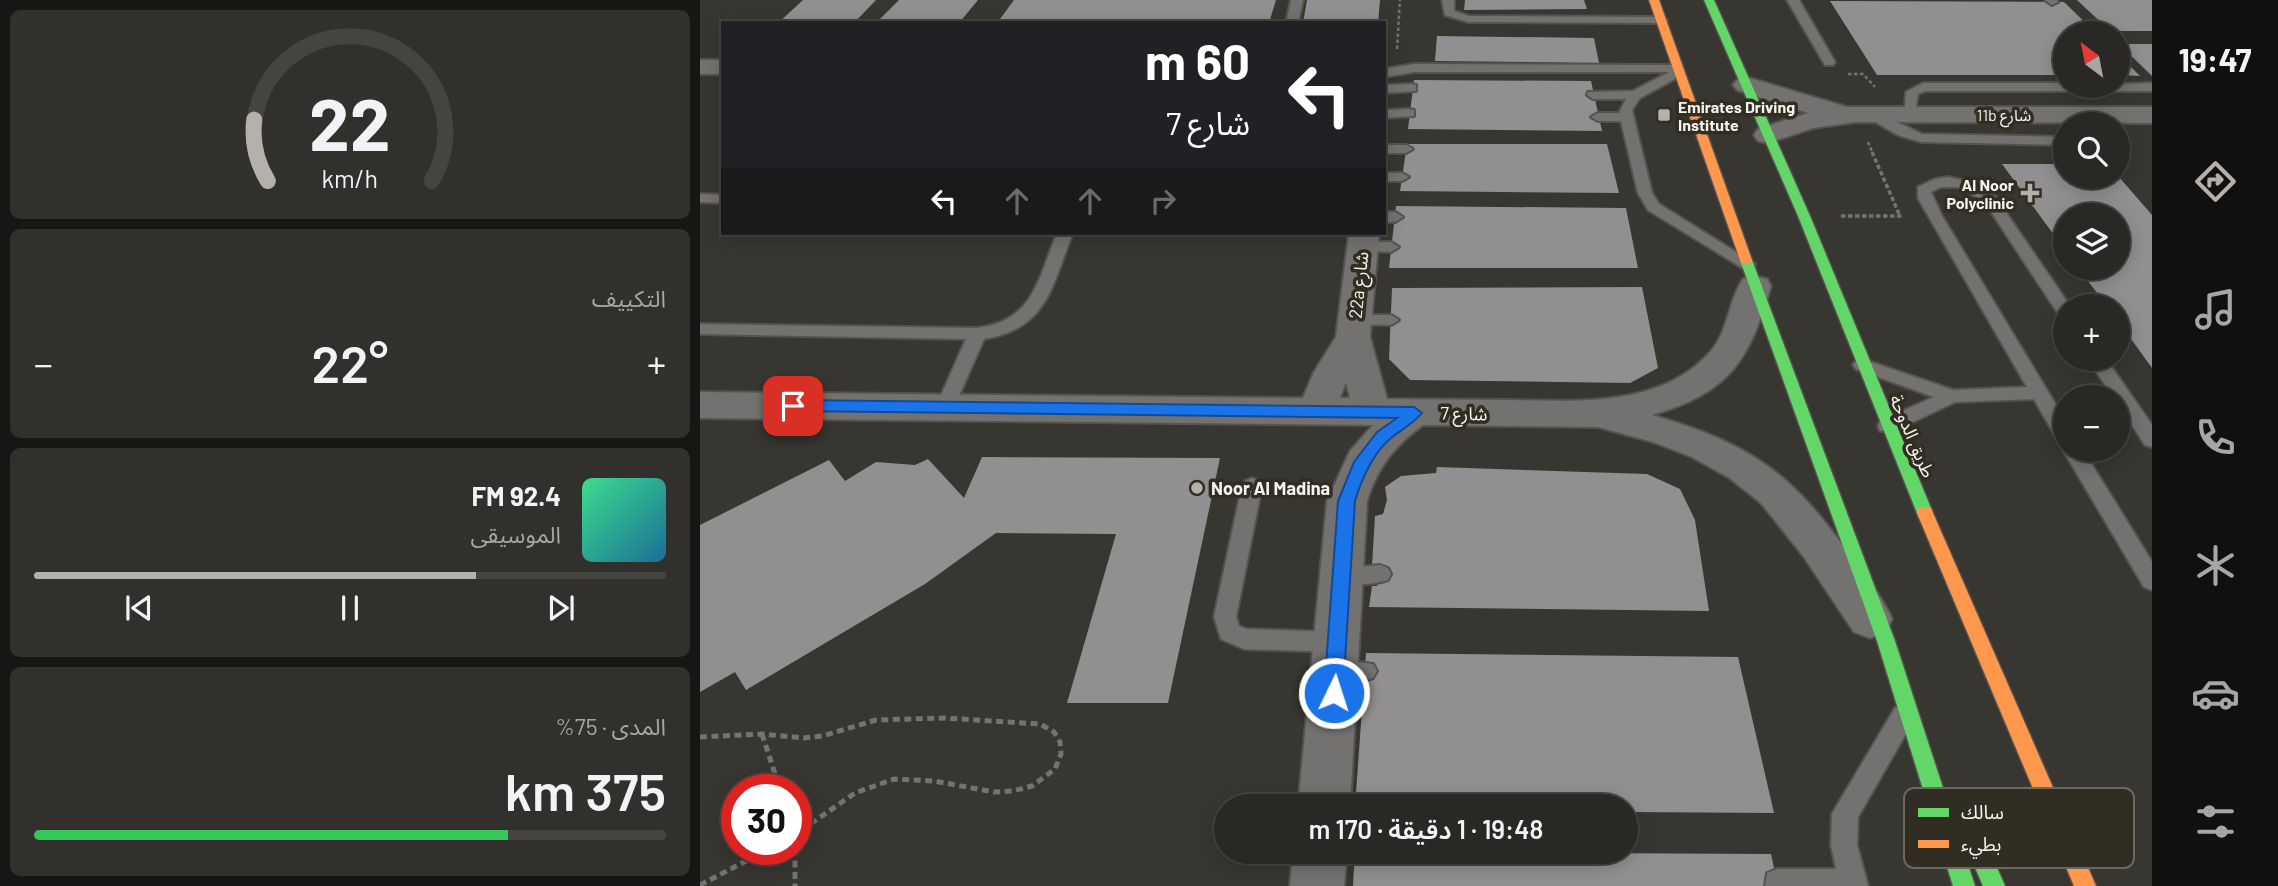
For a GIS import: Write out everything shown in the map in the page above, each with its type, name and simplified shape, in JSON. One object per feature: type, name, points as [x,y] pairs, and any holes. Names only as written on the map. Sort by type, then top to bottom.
[{"type":"main road","name":"طريق الدوحة","points":[[1709,0],[1804,216],[1861,365],[2043,788]]},
{"type":"main road","points":[[1660,17],[1751,275],[1886,641],[1933,788]]},
{"type":"main road","points":[[1886,641],[1946,776]]},
{"type":"main road","points":[[1958,868],[1964,886]]},
{"type":"main road","points":[[1986,868],[1994,886]]},
{"type":"main road","name":"طريق الدوحة","points":[[2077,868],[2085,886]]},
{"type":"street","points":[[1639,0],[1660,17]]},
{"type":"street","points":[[700,67],[721,67]]},
{"type":"street","name":"11b شارع","points":[[1746,85],[1797,103],[1863,113],[2053,118]]},
{"type":"street","name":"11b شارع","points":[[1768,135],[1808,121],[1863,113]]},
{"type":"street","name":"11b شارع","points":[[2130,118],[2152,115]]},
{"type":"street","name":"22a شارع","points":[[1315,411],[1354,323],[1372,242]]},
{"type":"street","name":"شارع 7","points":[[706,411],[945,407],[1597,414],[1675,395],[1703,379],[1723,361],[1736,341],[1751,275]]},
{"type":"street","name":"22a شارع","points":[[1354,323],[1393,412]]},
{"type":"street","points":[[1328,794],[1338,763],[1346,661],[1361,575],[1347,501],[1360,466],[1383,436],[1393,412]]},
{"type":"street","name":"شارع 7","points":[[1597,414],[1688,438],[1727,457],[1762,481],[1818,545],[1886,641]]},
{"type":"street","points":[[1317,886],[1319,864]]},
{"type":"lane","points":[[1292,21],[1297,0]]},
{"type":"lane","points":[[1448,0],[1450,13],[1468,19],[1660,17]]},
{"type":"lane","points":[[1793,0],[1829,62]]},
{"type":"lane","points":[[1507,32],[1660,17]]},
{"type":"lane","points":[[1386,73],[1414,68],[1678,70]]},
{"type":"lane","points":[[1678,70],[1635,95],[1627,104],[1625,117],[1645,193],[1653,207],[1751,275]]},
{"type":"lane","points":[[1909,114],[1912,93],[1923,87],[2152,87]]},
{"type":"lane","points":[[1386,89],[1412,88]]},
{"type":"lane","points":[[1593,95],[1635,95]]},
{"type":"lane","points":[[1386,114],[1409,113]]},
{"type":"lane","points":[[1863,113],[1921,138],[2053,141]]},
{"type":"lane","points":[[1598,117],[1625,117]]},
{"type":"lane","points":[[1386,149],[1406,149]]},
{"type":"lane","points":[[1386,177],[1402,177]]},
{"type":"lane","points":[[2053,416],[1934,216],[1924,198],[1923,190],[1931,183],[1945,181],[1963,183],[1979,190],[1989,198],[2054,294]]},
{"type":"lane","points":[[700,198],[721,199]]},
{"type":"lane","points":[[700,329],[977,334],[1010,327],[1032,310],[1064,235]]},
{"type":"lane","points":[[1354,323],[1391,316]]},
{"type":"lane","points":[[945,407],[977,334]]},
{"type":"lane","points":[[1861,365],[1952,396],[2039,393]]},
{"type":"lane","points":[[2105,371],[2152,440]]},
{"type":"lane","points":[[1887,426],[1952,396]]},
{"type":"lane","points":[[2080,462],[2152,581]]},
{"type":"lane","points":[[1252,486],[1226,617],[1228,632],[1244,639],[1346,661]]},
{"type":"lane","points":[[1777,883],[1854,884],[1844,845],[1845,814],[1908,709]]},
{"type":"path","points":[[1395,56],[1400,0]]},
{"type":"path","points":[[1804,216],[1934,216]]},
{"type":"path","points":[[700,737],[762,734],[804,738],[845,731],[876,720],[944,718],[1040,724],[1052,729],[1059,738],[1060,759],[1054,772],[1038,784],[1003,792],[915,779],[894,779],[872,785],[852,795],[812,823]]},
{"type":"path","points":[[762,734],[774,774]]},
{"type":"path","points":[[700,885],[738,865]]},
{"type":"path","points":[[795,865],[796,886]]},
{"type":"building","points":[[803,0],[876,0],[856,21],[780,21]]},
{"type":"building","points":[[899,0],[978,0],[961,21],[878,21]]},
{"type":"building","points":[[1014,0],[1276,0],[1270,21],[998,21]]},
{"type":"building","points":[[1307,0],[1380,0],[1378,21],[1303,21]]},
{"type":"building","points":[[1465,0],[1584,0],[1587,9],[1464,10]]},
{"type":"building","points":[[2077,0],[2152,0],[2152,31],[2130,31],[2130,21],[2099,21]]},
{"type":"building","points":[[1830,1],[2064,2],[2084,21],[2053,21],[2053,75],[1877,75]]},
{"type":"building","points":[[1437,36],[1594,38],[1599,63],[1435,61]]},
{"type":"building","points":[[2130,44],[2152,44],[2152,76],[2130,55]]},
{"type":"building","points":[[2130,66],[2140,76],[2130,76]]},
{"type":"building","points":[[1414,80],[1591,81],[1602,131],[1408,129]]},
{"type":"building","points":[[1407,144],[1607,144],[1619,193],[1400,191]]},
{"type":"building","points":[[2002,164],[2053,164],[2053,189],[2129,189],[2152,215],[2152,368],[2130,338],[2130,294],[2098,294],[2087,280],[2130,280],[2130,203],[2053,203],[2053,234]]},
{"type":"building","points":[[1396,206],[1626,208],[1638,268],[1389,268]]},
{"type":"building","points":[[1642,287],[1658,368],[1630,383],[1410,380],[1389,359],[1392,288]]},
{"type":"building","points":[[982,457],[1220,458],[1168,703],[1067,703],[1116,534],[996,533],[925,584],[746,690],[735,672],[700,692],[700,525],[829,460],[845,481],[876,462],[915,465],[928,459],[964,498]]},
{"type":"building","points":[[1437,467],[1647,474],[1680,489],[1695,520],[1709,611],[1369,607],[1372,586],[1377,586],[1382,564],[1372,565],[1375,516],[1383,514],[1387,500],[1385,487],[1401,476],[1436,473]]},
{"type":"building","points":[[1366,653],[1738,657],[1774,813],[1638,812],[1638,794],[1356,794]]},
{"type":"building","points":[[1638,853],[1771,854],[1778,886],[1353,886],[1354,864],[1638,864]]},
{"type":"traffic: fast","points":[[1709,0],[1804,216],[1925,513]]},
{"type":"traffic: fast","points":[[1746,260],[1886,641],[1933,788]]},
{"type":"traffic: fast","points":[[1958,868],[1964,886]]},
{"type":"traffic: fast","points":[[1986,868],[1994,886]]},
{"type":"traffic: slow","points":[[1654,0],[1746,260]]},
{"type":"traffic: slow","points":[[1925,513],[2043,788]]},
{"type":"traffic: slow","points":[[2077,868],[2085,886]]},
{"type":"place","name":"Emirates Driving Institute","points":[[1664,115]]},
{"type":"place","name":"Al Noor Polyclinic","points":[[2030,193]]},
{"type":"place","name":"Noor Al Madina","points":[[1197,488]]},
{"type":"route","points":[[793,406],[1414,413],[1397,424],[1370,450],[1352,483],[1347,501],[1334,693]]}]
